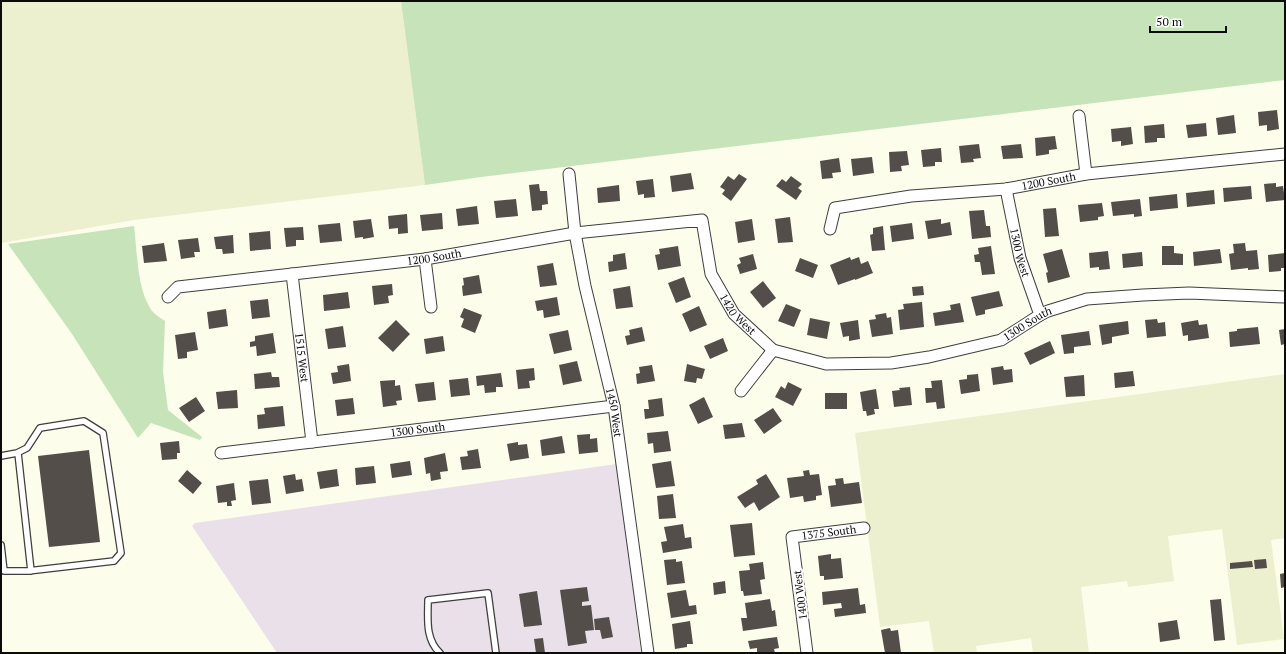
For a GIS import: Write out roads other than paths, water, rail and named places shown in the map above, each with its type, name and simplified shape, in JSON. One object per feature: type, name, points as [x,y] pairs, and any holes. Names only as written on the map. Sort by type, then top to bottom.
[{"type":"street","points":[[1079,116],[1086,174]]},
{"type":"street","name":"1200 South","points":[[830,229],[835,208],[911,196],[1006,189],[1086,174],[1285,154]]},
{"type":"street","name":"1450 West","points":[[569,174],[575,233],[585,286],[614,406],[648,653]]},
{"type":"street","name":"1300 West","points":[[1006,189],[1020,258],[1040,315]]},
{"type":"street","name":"1200 South","points":[[168,296],[178,287],[425,260],[575,233],[702,220]]},
{"type":"street","name":"1420 West","points":[[702,220],[711,274],[734,314],[773,350]]},
{"type":"street","points":[[425,260],[431,307]]},
{"type":"street","name":"1515 West","points":[[292,274],[312,442]]},
{"type":"street","name":"1300 South","points":[[773,350],[826,364],[891,363],[929,357],[1001,340],[1048,311],[1087,299],[1136,295],[1189,294],[1285,297]]},
{"type":"street","points":[[741,391],[773,350]]},
{"type":"street","name":"1300 South","points":[[222,453],[614,406]]},
{"type":"street","name":"1375 South","points":[[792,536],[864,528]]},
{"type":"street","name":"1400 West","points":[[792,536],[807,653]]},
{"type":"lane","points":[[1,456],[18,453],[27,448],[40,428],[84,421],[103,433],[121,553],[114,561],[31,571],[4,571],[1,545]]},
{"type":"lane","points":[[18,453],[31,571]]},
{"type":"lane","points":[[440,653],[434,648],[428,632],[428,600],[488,593],[496,653]]}]
